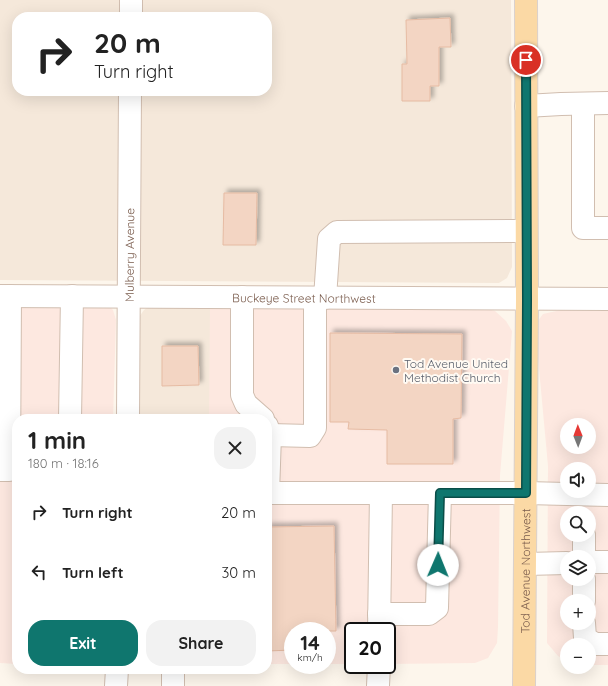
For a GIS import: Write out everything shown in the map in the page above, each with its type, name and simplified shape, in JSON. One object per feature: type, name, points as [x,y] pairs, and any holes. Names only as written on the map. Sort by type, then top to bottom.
[{"type":"main road","name":"Tod Avenue Northwest","points":[[524,686],[527,300],[526,0]]},
{"type":"street","points":[[131,0],[131,12]]},
{"type":"street","name":"Mulberry Avenue","points":[[128,414],[130,96]]},
{"type":"street","points":[[526,106],[608,103]]},
{"type":"street","points":[[583,104],[583,228],[608,228]]},
{"type":"street","points":[[272,428],[310,436],[315,428],[320,298],[329,239],[336,232],[526,231]]},
{"type":"street","points":[[0,470],[9,470],[5,296]]},
{"type":"street","name":"Buckeye Street Northwest","points":[[5,296],[527,300],[608,299]]},
{"type":"street","points":[[70,414],[72,296]]},
{"type":"street","points":[[242,298],[242,396],[246,404],[255,414]]},
{"type":"street","points":[[272,493],[526,493],[585,504],[608,495]]},
{"type":"street","points":[[381,493],[379,622],[429,614],[438,608],[440,493]]},
{"type":"street","points":[[596,562],[608,562]]},
{"type":"street","points":[[526,564],[560,563]]},
{"type":"street","points":[[584,630],[585,638],[595,644],[608,644]]},
{"type":"street","points":[[116,686],[117,674]]},
{"type":"street","points":[[173,674],[173,686]]},
{"type":"street","points":[[378,686],[379,674]]},
{"type":"shaded area","points":[[0,0],[511,0],[512,267],[507,278],[499,283],[0,280]]},
{"type":"shaded area","points":[[0,304],[108,305],[113,310],[116,320],[113,414],[12,414],[12,664],[0,663]]},
{"type":"shaded area","points":[[151,305],[210,306],[255,414],[138,414],[139,317],[144,310]]},
{"type":"shaded area","points":[[210,306],[484,308],[495,311],[506,321],[512,331],[500,475],[498,627],[497,643],[488,658],[475,663],[396,664],[396,622],[344,622],[344,664],[336,664],[336,622],[284,622],[284,664],[272,664],[272,414],[209,414]]},
{"type":"shaded area","points":[[561,310],[608,311],[608,665],[596,665],[596,638],[560,638],[560,657],[547,643],[548,466],[535,325],[543,314]]},
{"type":"building","points":[[450,18],[451,47],[439,47],[439,86],[430,86],[430,101],[402,101],[402,64],[407,64],[406,20]]},
{"type":"building","points":[[224,193],[257,193],[256,245],[223,245]]},
{"type":"building","name":"Tod Avenue United Methodist Church","points":[[330,333],[462,334],[461,418],[453,419],[453,464],[387,464],[387,430],[348,429],[349,422],[330,422]]},
{"type":"building","points":[[162,346],[198,346],[199,385],[162,386]]},
{"type":"building","points":[[334,526],[336,622],[284,622],[284,650],[272,651],[272,527]]},
{"type":"place","name":"Tod Avenue United Methodist Church","points":[[396,370]]},
{"type":"route","points":[[438,565],[440,493],[526,493],[526,60]]}]
